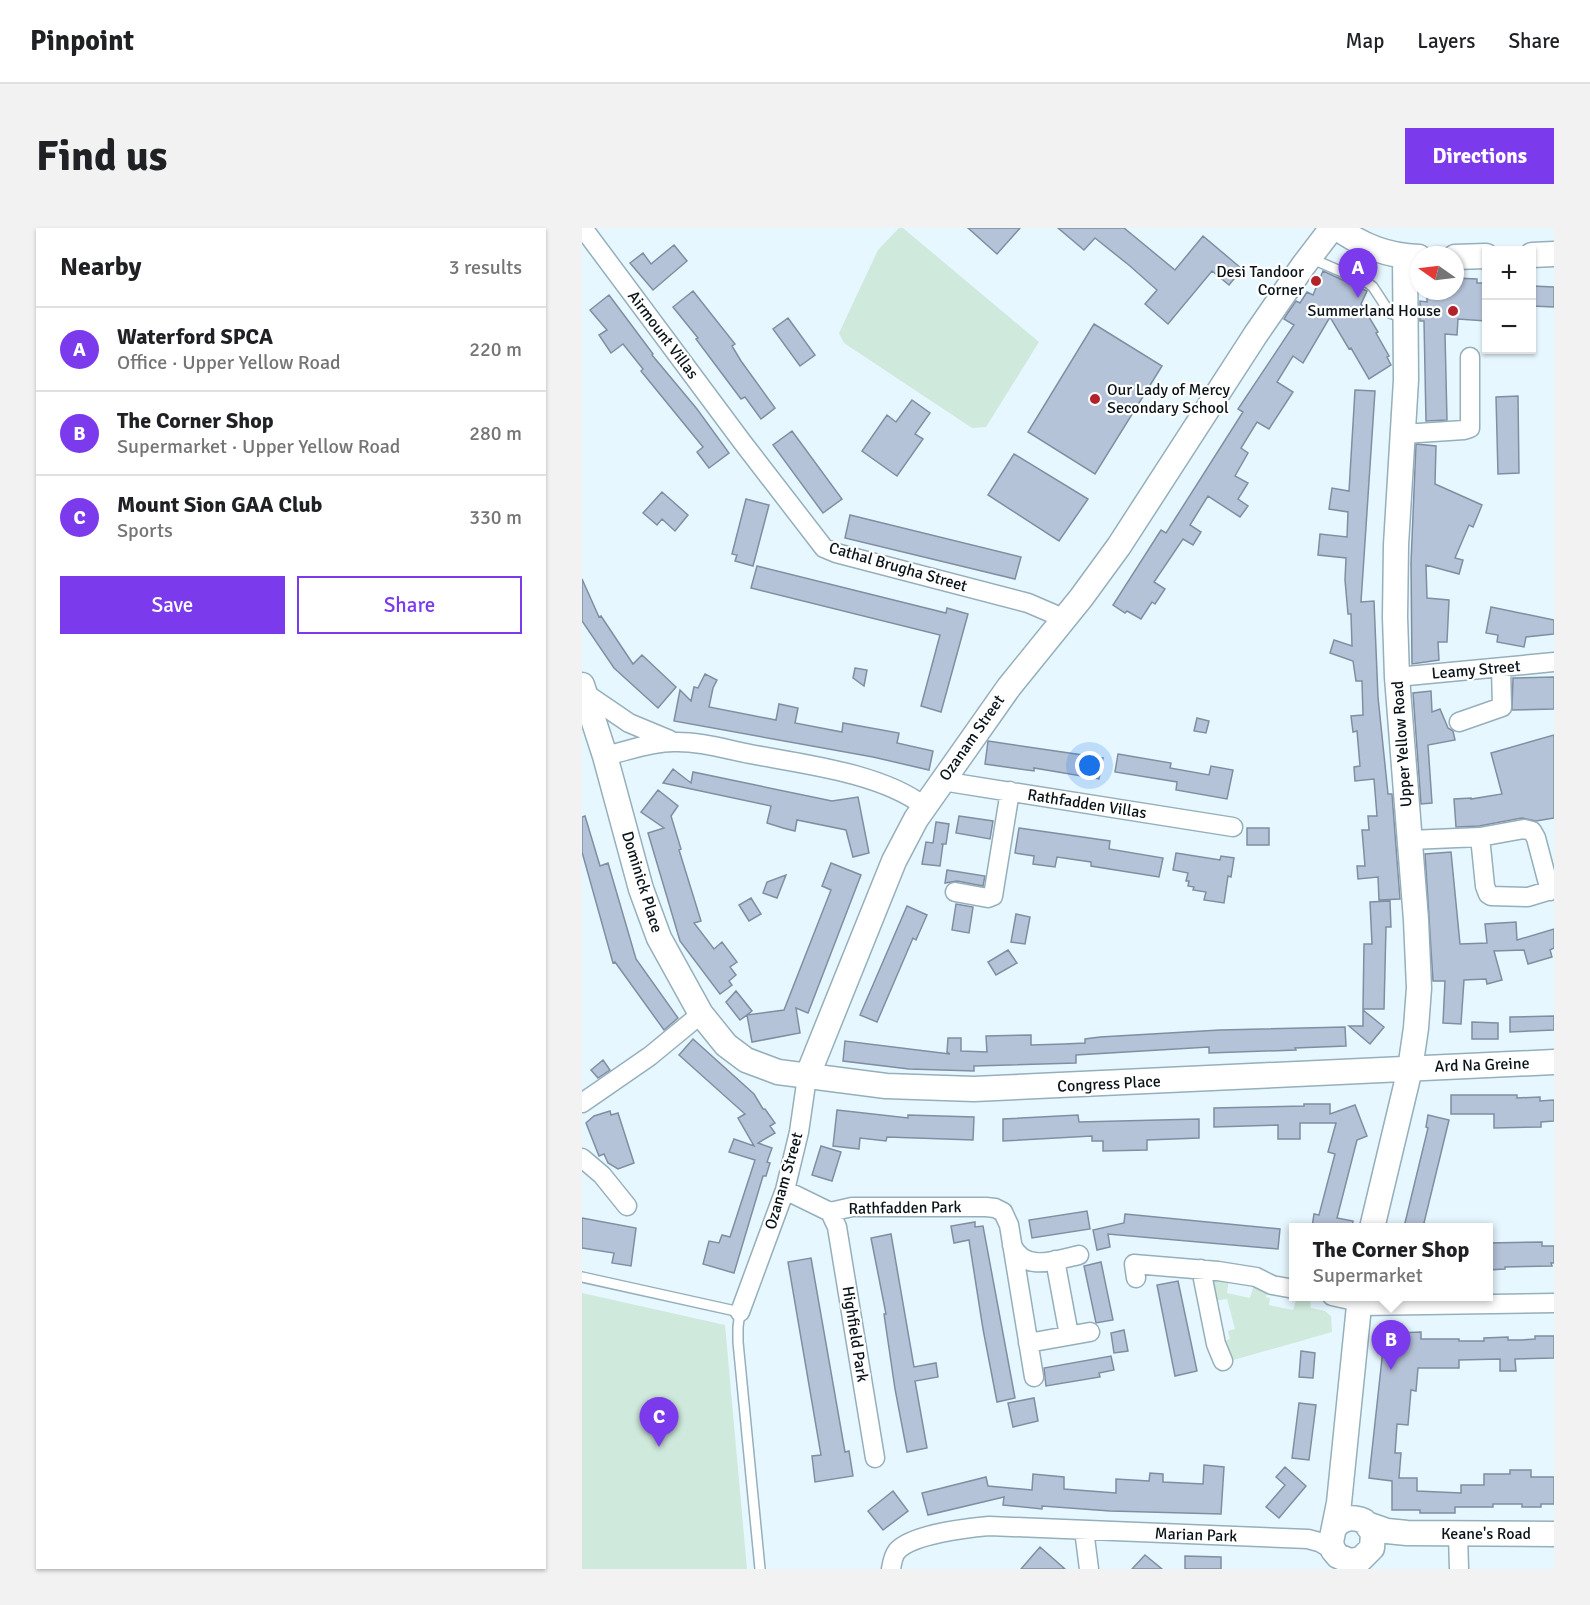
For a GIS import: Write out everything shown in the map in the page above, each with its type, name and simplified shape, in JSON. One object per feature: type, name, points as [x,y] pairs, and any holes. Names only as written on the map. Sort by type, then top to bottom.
[{"type":"street","name":"Airmount Villas","points":[[583,228],[743,443]]},
{"type":"street","name":"Ozanam Street","points":[[740,1312],[785,1190],[799,1132],[807,1077],[894,861],[912,826],[1009,687],[1081,598],[1119,546],[1256,334],[1332,228]]},
{"type":"street","points":[[1351,232],[1380,252],[1410,257]]},
{"type":"street","points":[[1536,255],[1554,254]]},
{"type":"street","points":[[1464,257],[1482,256]]},
{"type":"street","name":"Upper Yellow Road","points":[[1373,1223],[1410,1069],[1419,988],[1397,677],[1395,573],[1403,434],[1406,319],[1410,278]]},
{"type":"street","points":[[1403,434],[1461,431],[1470,428],[1470,357]]},
{"type":"street","name":"Cathal Brugha Street","points":[[743,443],[827,550],[1028,603],[1063,618]]},
{"type":"street","name":"Leamy Street","points":[[1397,677],[1554,662]]},
{"type":"street","points":[[1460,722],[1502,707],[1501,668]]},
{"type":"street","name":"Dominick Place","points":[[584,689],[629,723],[674,741],[778,759],[878,782],[904,792],[924,806]]},
{"type":"street","name":"Dominick Place","points":[[584,689],[606,756],[649,913],[670,962],[701,1014],[726,1044],[746,1060],[768,1070],[807,1077]]},
{"type":"street","name":"Dominick Place","points":[[606,756],[646,745],[674,741]]},
{"type":"street","name":"Rathfadden Villas","points":[[942,781],[1233,827]]},
{"type":"street","points":[[955,892],[987,898],[993,896],[1010,791]]},
{"type":"street","points":[[1410,840],[1480,837],[1524,829],[1532,831],[1552,890],[1528,897],[1489,895],[1485,886],[1480,837]]},
{"type":"street","points":[[582,1103],[650,1056],[701,1014]]},
{"type":"street","name":"Ard Na Greine","points":[[1410,1069],[1554,1062]]},
{"type":"street","name":"Congress Place","points":[[807,1077],[916,1088],[974,1089],[1410,1069]]},
{"type":"street","points":[[582,1158],[602,1175],[627,1206]]},
{"type":"street","name":"Rathfadden Park","points":[[785,1190],[830,1212],[852,1207],[999,1209],[1005,1215],[1010,1237],[1034,1377]]},
{"type":"street","name":"Highfield Park","points":[[830,1212],[837,1227],[875,1458]]},
{"type":"street","name":"Rathfadden Park","points":[[1010,1237],[1015,1251],[1023,1259],[1036,1263],[1079,1255]]},
{"type":"street","points":[[1056,1260],[1069,1335]]},
{"type":"street","points":[[1136,1278],[1134,1264],[1201,1269],[1256,1277],[1272,1285],[1289,1288]]},
{"type":"street","points":[[1201,1269],[1216,1344],[1222,1361]]},
{"type":"street","points":[[1343,1551],[1338,1510],[1359,1302],[1554,1303]]},
{"type":"street","points":[[1028,1342],[1090,1332]]},
{"type":"street","points":[[1342,1472],[1345,1497],[1374,1538],[1343,1551]]},
{"type":"street","points":[[1343,1551],[1342,1520],[1363,1521]]},
{"type":"street","name":"Keane's Road","points":[[1363,1521],[1391,1532],[1417,1534],[1554,1534]]},
{"type":"street","name":"Marian Park","points":[[891,1569],[894,1556],[902,1547],[954,1530],[989,1526],[1308,1539],[1343,1551]]},
{"type":"street","points":[[1084,1530],[1089,1569]]},
{"type":"street","name":"Keane's Road","points":[[1343,1551],[1417,1534]]},
{"type":"street","points":[[1458,1534],[1459,1569]]},
{"type":"lane","points":[[1309,258],[1368,283],[1390,313],[1406,319]]},
{"type":"lane","points":[[582,1277],[740,1312],[738,1342],[760,1569]]},
{"type":"green space","points":[[899,228],[903,228],[1039,342],[986,427],[972,428],[844,343],[839,333],[878,250]]},
{"type":"green space","points":[[1217,1278],[1229,1280],[1227,1293],[1250,1298],[1254,1284],[1268,1290],[1266,1297],[1270,1298],[1269,1305],[1293,1310],[1296,1301],[1310,1301],[1311,1308],[1325,1311],[1331,1316],[1332,1332],[1230,1361],[1223,1341],[1230,1339],[1228,1331],[1235,1329],[1227,1299],[1214,1301],[1212,1281]]},
{"type":"green space","points":[[582,1293],[725,1325],[747,1569],[582,1569]]},
{"type":"building","points":[[968,228],[1020,228],[997,254]]},
{"type":"building","points":[[1058,228],[1124,228],[1175,270],[1203,236],[1242,269],[1229,285],[1212,271],[1168,324],[1145,304],[1157,290],[1130,266],[1095,238],[1084,250]]},
{"type":"building","points":[[674,245],[687,261],[653,290],[630,263],[643,253],[651,264]]},
{"type":"building","points":[[1323,271],[1367,291],[1361,304],[1378,332],[1376,333],[1389,356],[1387,357],[1391,365],[1369,379],[1330,317],[1303,363],[1293,356],[1277,382],[1293,392],[1269,429],[1257,422],[1241,448],[1248,453],[1235,476],[1248,483],[1238,499],[1248,506],[1240,517],[1208,496],[1190,525],[1201,532],[1193,545],[1183,539],[1154,582],[1165,589],[1155,604],[1152,602],[1141,619],[1127,611],[1125,613],[1113,605],[1161,530],[1166,533],[1243,412],[1238,409],[1294,325],[1284,319],[1287,314],[1296,301],[1300,303],[1307,292],[1313,295]]},
{"type":"building","points":[[1464,278],[1477,279],[1477,283],[1482,283],[1482,321],[1458,319],[1457,335],[1445,334],[1447,420],[1426,421],[1424,321],[1420,321],[1420,301],[1427,302],[1427,300],[1464,300]]},
{"type":"building","points":[[1536,286],[1554,287],[1554,307],[1536,306]]},
{"type":"building","points":[[693,291],[735,344],[732,346],[741,361],[775,408],[761,419],[745,397],[741,399],[673,307]]},
{"type":"building","points":[[609,295],[652,355],[697,409],[729,453],[709,468],[697,452],[703,447],[641,371],[643,369],[623,344],[611,353],[599,335],[607,330],[590,310]]},
{"type":"building","points":[[788,318],[815,355],[800,366],[773,329]]},
{"type":"building","name":"Our Lady of Mercy Secondary School","points":[[1094,324],[1162,366],[1095,474],[1028,432]]},
{"type":"building","points":[[1355,390],[1375,391],[1361,602],[1374,601],[1378,697],[1388,794],[1392,794],[1400,899],[1379,900],[1378,877],[1358,879],[1357,866],[1365,866],[1362,830],[1369,830],[1368,816],[1377,816],[1374,779],[1355,781],[1354,767],[1360,766],[1357,731],[1353,732],[1351,716],[1363,715],[1362,681],[1356,681],[1353,661],[1330,653],[1334,640],[1352,646],[1351,614],[1348,614],[1345,580],[1346,558],[1318,555],[1320,534],[1347,537],[1348,512],[1329,509],[1332,488],[1349,491]]},
{"type":"building","points":[[1518,396],[1519,473],[1498,474],[1496,397]]},
{"type":"building","points":[[912,400],[930,413],[915,434],[923,439],[897,476],[862,451],[887,415],[896,422]]},
{"type":"building","points":[[792,431],[842,499],[823,513],[773,445]]},
{"type":"building","points":[[1416,444],[1436,446],[1435,484],[1482,505],[1473,527],[1469,525],[1455,558],[1463,560],[1459,574],[1426,565],[1427,598],[1449,600],[1447,642],[1438,642],[1439,660],[1412,664],[1411,563]]},
{"type":"building","points":[[1014,454],[1088,499],[1059,541],[988,495]]},
{"type":"building","points":[[662,492],[688,515],[675,531],[662,519],[657,525],[643,513]]},
{"type":"building","points":[[746,499],[769,505],[753,566],[735,561],[737,555],[732,554]]},
{"type":"building","points":[[850,515],[1021,557],[1015,579],[845,538]]},
{"type":"building","points":[[757,566],[946,613],[947,608],[968,614],[941,712],[921,706],[940,635],[751,588]]},
{"type":"building","points":[[582,579],[599,617],[601,616],[633,664],[642,655],[676,687],[658,708],[614,668],[582,621]]},
{"type":"building","points":[[1491,607],[1554,620],[1554,634],[1526,637],[1524,647],[1497,642],[1498,635],[1486,633]]},
{"type":"building","points":[[855,668],[867,670],[864,686],[853,678]]},
{"type":"building","points":[[705,674],[717,680],[709,707],[776,720],[779,704],[798,708],[795,723],[842,732],[843,723],[899,733],[897,743],[933,751],[929,770],[873,757],[674,721],[680,690],[691,701],[694,687],[698,688]]},
{"type":"building","points":[[1554,677],[1554,709],[1512,710],[1513,678]]},
{"type":"building","points":[[1431,691],[1432,712],[1440,709],[1448,728],[1453,731],[1455,740],[1428,745],[1432,803],[1421,804],[1413,693]]},
{"type":"building","points":[[1197,718],[1209,721],[1206,733],[1194,731]]},
{"type":"building","points":[[1554,735],[1554,818],[1536,821],[1522,818],[1479,826],[1456,827],[1454,799],[1502,794],[1491,753]]},
{"type":"building","points":[[988,741],[1103,758],[1099,779],[1034,768],[1034,771],[985,764]]},
{"type":"building","points":[[1118,754],[1171,763],[1170,768],[1209,775],[1211,766],[1233,770],[1227,799],[1176,790],[1177,782],[1115,772]]},
{"type":"building","points":[[673,769],[691,783],[693,772],[832,801],[858,797],[869,853],[853,857],[846,830],[797,820],[795,831],[783,828],[767,823],[771,806],[663,783]]},
{"type":"building","points":[[658,790],[678,806],[671,816],[701,921],[694,923],[714,949],[722,942],[737,962],[730,967],[736,975],[729,981],[732,985],[720,994],[680,941],[648,833],[664,828],[641,812]]},
{"type":"building","points":[[585,816],[600,866],[608,863],[636,959],[678,1018],[664,1030],[615,962],[613,963],[582,852],[582,817]]},
{"type":"building","points":[[959,816],[993,821],[990,839],[956,833]]},
{"type":"building","points":[[936,822],[949,824],[940,866],[922,864],[926,842],[933,843]]},
{"type":"building","points":[[1019,828],[1110,841],[1109,849],[1163,858],[1159,877],[1091,866],[1091,862],[1057,857],[1055,867],[1033,864],[1034,856],[1015,853]]},
{"type":"building","points":[[1247,828],[1269,828],[1269,845],[1247,845]]},
{"type":"building","points":[[1451,852],[1460,944],[1487,943],[1485,924],[1516,922],[1517,940],[1554,929],[1554,948],[1550,950],[1552,957],[1528,964],[1524,950],[1494,951],[1502,980],[1487,984],[1486,979],[1464,980],[1461,1024],[1443,1023],[1445,981],[1433,981],[1425,854]]},
{"type":"building","points":[[1176,853],[1220,860],[1221,856],[1234,858],[1231,877],[1228,876],[1224,903],[1204,900],[1206,892],[1193,890],[1194,887],[1188,886],[1189,881],[1186,881],[1188,873],[1173,870]]},
{"type":"building","points":[[831,863],[861,875],[808,1013],[796,1008],[800,1033],[752,1042],[747,1015],[784,1010],[831,890],[822,886]]},
{"type":"building","points":[[947,870],[985,876],[983,886],[957,881],[945,883]]},
{"type":"building","points":[[786,875],[777,898],[763,893],[767,882]]},
{"type":"building","points":[[751,898],[761,914],[749,921],[739,905]]},
{"type":"building","points":[[1390,901],[1391,927],[1386,927],[1384,1009],[1363,1009],[1364,944],[1372,944],[1370,902]]},
{"type":"building","points":[[956,904],[973,907],[969,933],[952,930]]},
{"type":"building","points":[[907,906],[927,915],[916,940],[913,938],[877,1022],[860,1015]]},
{"type":"building","points":[[1016,914],[1030,917],[1025,944],[1011,942]]},
{"type":"building","points":[[1008,950],[1017,963],[996,975],[988,962]]},
{"type":"building","points":[[736,991],[752,1011],[740,1020],[726,1002]]},
{"type":"building","points":[[1363,1010],[1384,1027],[1370,1044],[1349,1026],[1363,1026]]},
{"type":"building","points":[[1554,1016],[1554,1030],[1510,1032],[1510,1017]]},
{"type":"building","points":[[1472,1022],[1498,1023],[1498,1039],[1472,1039]]},
{"type":"building","points":[[1345,1027],[1346,1046],[1295,1048],[1296,1050],[1209,1053],[1209,1047],[1076,1055],[1076,1063],[974,1066],[974,1071],[909,1069],[843,1061],[845,1041],[950,1054],[947,1052],[948,1038],[961,1038],[961,1051],[987,1052],[986,1036],[1031,1035],[1031,1045],[1085,1043],[1085,1039],[1100,1037],[1220,1030]]},
{"type":"building","points":[[693,1039],[754,1094],[775,1123],[770,1126],[775,1133],[758,1143],[772,1148],[767,1162],[770,1163],[766,1176],[763,1176],[734,1273],[703,1264],[709,1241],[719,1243],[722,1235],[730,1237],[755,1160],[729,1152],[734,1139],[754,1146],[738,1118],[745,1114],[679,1055]]},
{"type":"building","points":[[603,1060],[610,1070],[598,1078],[591,1070]]},
{"type":"building","points":[[1451,1095],[1517,1095],[1517,1098],[1540,1097],[1540,1101],[1554,1100],[1554,1121],[1541,1122],[1541,1127],[1494,1128],[1494,1114],[1451,1114]]},
{"type":"building","points":[[1304,1104],[1330,1104],[1330,1114],[1355,1105],[1367,1136],[1357,1140],[1337,1218],[1353,1221],[1353,1223],[1313,1223],[1314,1214],[1319,1215],[1335,1154],[1328,1152],[1336,1123],[1300,1123],[1300,1139],[1278,1139],[1278,1125],[1214,1127],[1214,1108],[1304,1106]]},
{"type":"building","points":[[837,1110],[908,1118],[908,1115],[974,1117],[973,1140],[887,1137],[886,1141],[860,1138],[859,1149],[833,1146]]},
{"type":"building","points":[[610,1111],[611,1115],[618,1113],[634,1163],[618,1169],[608,1163],[604,1154],[599,1156],[586,1123],[594,1116]]},
{"type":"building","points":[[1078,1115],[1079,1122],[1199,1119],[1199,1138],[1147,1140],[1147,1150],[1103,1151],[1103,1141],[1092,1141],[1092,1136],[1003,1141],[1003,1119]]},
{"type":"building","points":[[1428,1115],[1449,1120],[1424,1223],[1405,1223],[1428,1128],[1426,1127]]},
{"type":"building","points":[[821,1146],[841,1152],[832,1181],[812,1175]]},
{"type":"building","points":[[1087,1211],[1090,1229],[1032,1238],[1029,1220]]},
{"type":"building","points":[[1125,1214],[1280,1229],[1278,1249],[1108,1234],[1110,1247],[1097,1250],[1093,1230],[1124,1223]]},
{"type":"building","points":[[582,1218],[636,1228],[631,1266],[612,1263],[614,1253],[582,1248]]},
{"type":"building","points":[[975,1222],[975,1227],[983,1226],[1015,1398],[997,1402],[969,1240],[954,1243],[951,1226]]},
{"type":"building","points":[[891,1234],[914,1367],[936,1363],[938,1377],[915,1381],[927,1448],[907,1452],[895,1389],[884,1314],[886,1314],[871,1238]]},
{"type":"building","points":[[1542,1242],[1542,1246],[1554,1246],[1554,1263],[1551,1263],[1552,1266],[1505,1267],[1505,1269],[1493,1270],[1493,1243]]},
{"type":"building","points":[[811,1258],[845,1452],[849,1451],[853,1476],[815,1482],[812,1456],[821,1455],[788,1262]]},
{"type":"building","points":[[1101,1262],[1113,1320],[1096,1323],[1084,1266]]},
{"type":"building","points":[[1178,1281],[1197,1371],[1175,1376],[1157,1285]]},
{"type":"building","points":[[1124,1330],[1128,1351],[1114,1353],[1111,1333]]},
{"type":"building","points":[[1421,1332],[1421,1339],[1459,1339],[1459,1341],[1484,1341],[1484,1338],[1508,1337],[1508,1340],[1521,1340],[1535,1339],[1535,1336],[1554,1336],[1554,1358],[1515,1359],[1516,1371],[1500,1371],[1500,1359],[1459,1360],[1459,1368],[1418,1368],[1416,1391],[1411,1390],[1408,1425],[1397,1424],[1395,1453],[1401,1453],[1399,1478],[1417,1478],[1417,1491],[1461,1493],[1461,1485],[1484,1485],[1484,1474],[1510,1474],[1510,1470],[1531,1470],[1531,1477],[1554,1477],[1554,1504],[1541,1504],[1541,1507],[1522,1507],[1522,1504],[1493,1504],[1493,1507],[1455,1507],[1455,1513],[1392,1510],[1392,1481],[1369,1478],[1384,1340],[1397,1342],[1397,1333]]},
{"type":"building","points":[[1301,1351],[1315,1353],[1313,1378],[1299,1377]]},
{"type":"building","points":[[1111,1356],[1114,1370],[1099,1373],[1100,1377],[1046,1386],[1044,1368]]},
{"type":"building","points":[[1034,1398],[1038,1421],[1013,1427],[1008,1403]]},
{"type":"building","points":[[1299,1403],[1316,1405],[1309,1460],[1292,1458]]},
{"type":"building","points":[[1204,1465],[1224,1467],[1221,1514],[1110,1511],[1042,1506],[1042,1509],[1003,1505],[1004,1497],[928,1515],[922,1493],[986,1477],[988,1486],[1032,1490],[1033,1474],[1064,1477],[1064,1489],[1116,1493],[1116,1479],[1149,1481],[1150,1473],[1163,1474],[1163,1482],[1203,1484]]},
{"type":"building","points":[[1285,1467],[1306,1486],[1279,1518],[1266,1507],[1285,1485],[1276,1477]]},
{"type":"building","points":[[893,1491],[908,1511],[883,1530],[868,1511]]},
{"type":"building","points":[[1040,1547],[1065,1569],[1021,1569]]},
{"type":"building","points":[[1145,1555],[1162,1569],[1132,1569]]},
{"type":"building","points":[[1185,1556],[1221,1557],[1221,1569],[1185,1569]]},
{"type":"place","name":"Desi Tandoor Corner","points":[[1316,281]]},
{"type":"place","name":"Waterford SPCA","points":[[1358,298]]},
{"type":"place","name":"Summerland House","points":[[1453,311]]},
{"type":"place","name":"Our Lady of Mercy Secondary School","points":[[1095,399]]},
{"type":"place","name":"The Corner Shop","points":[[1391,1370]]},
{"type":"place","name":"Mount Sion GAA Club","points":[[659,1447]]}]
